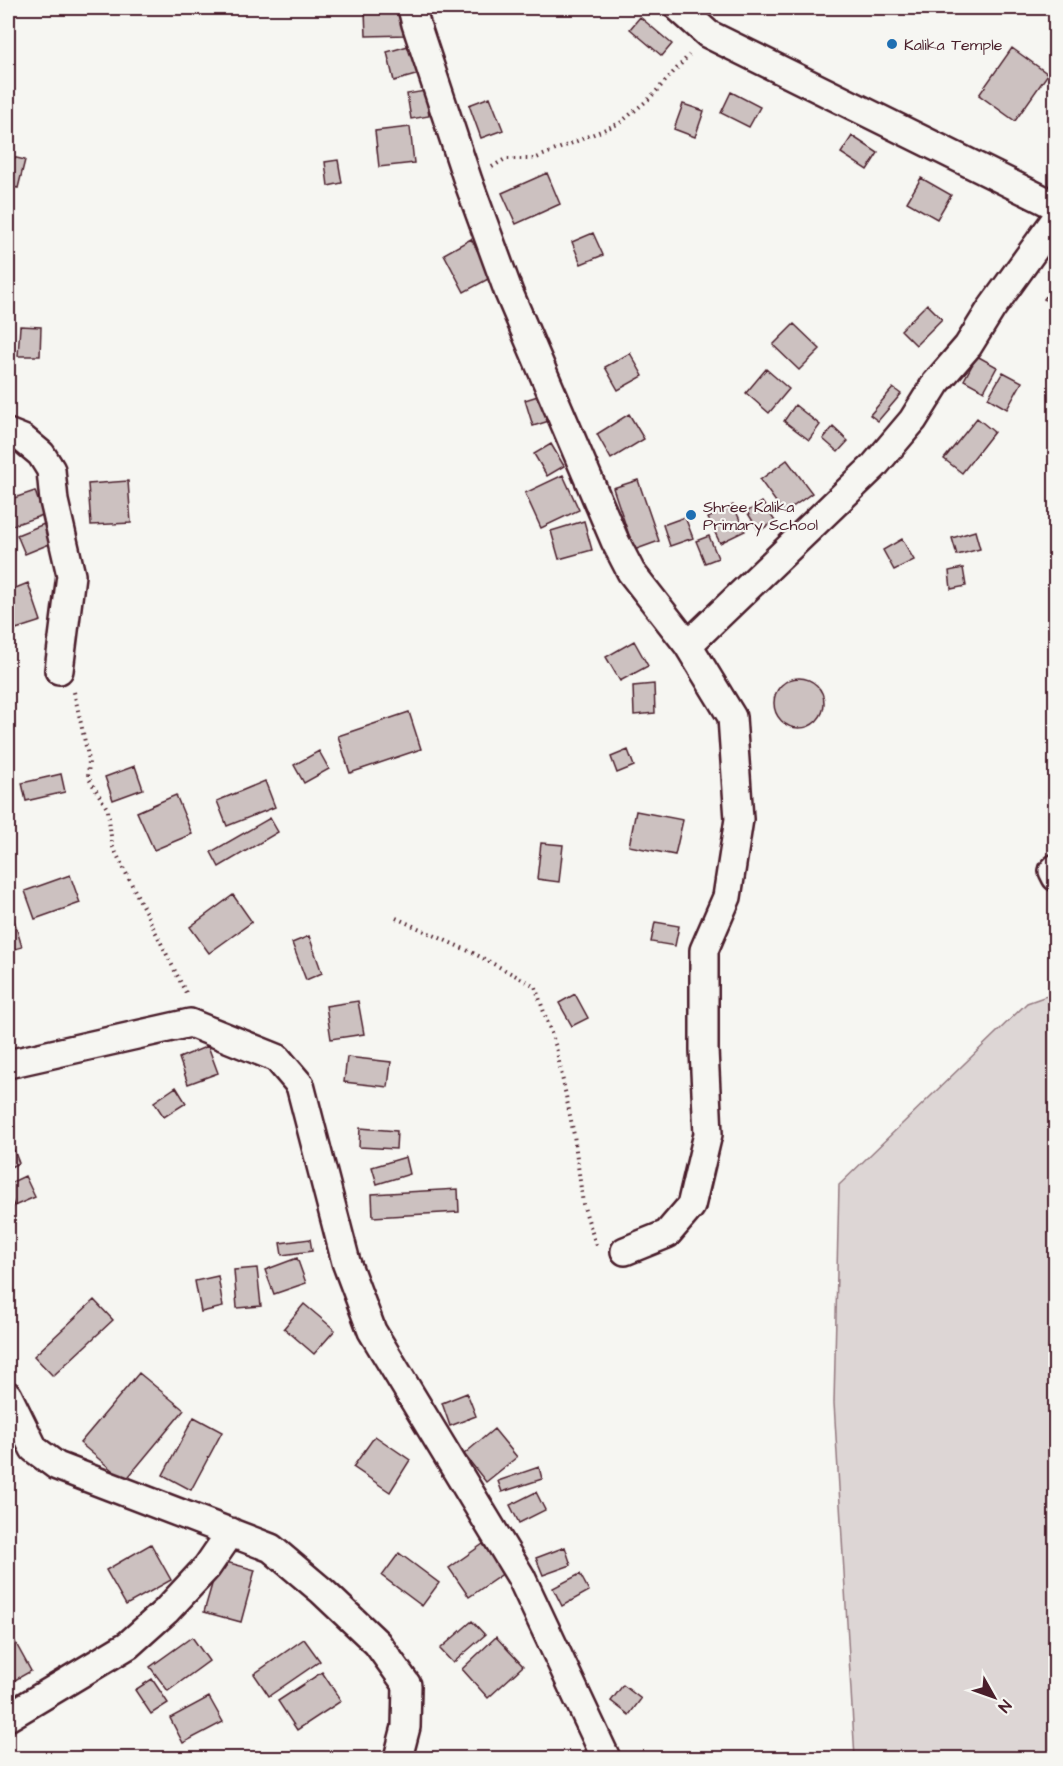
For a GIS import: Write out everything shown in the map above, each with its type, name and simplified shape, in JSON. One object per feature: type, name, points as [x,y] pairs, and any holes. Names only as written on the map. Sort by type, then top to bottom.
[{"type":"street","points":[[412,8],[468,181],[509,292],[615,541],[631,572],[688,645],[732,717],[739,819],[727,897],[704,950],[704,1050],[708,1134],[691,1206],[667,1234],[625,1251]]},
{"type":"street","points":[[679,8],[708,34],[1056,206]]},
{"type":"street","points":[[698,8],[708,34]]},
{"type":"street","points":[[688,645],[874,466],[913,420],[936,383],[968,346],[991,309],[1056,219]]},
{"type":"street","points":[[8,433],[23,439],[41,454],[51,470],[54,501],[71,575],[59,670]]},
{"type":"street","points":[[1056,868],[1053,871],[1056,877]]},
{"type":"street","points":[[8,1064],[190,1023],[277,1058],[300,1085],[346,1262],[372,1331],[521,1576],[606,1758]]},
{"type":"street","points":[[8,1396],[34,1449],[57,1466],[271,1548],[322,1591],[377,1643],[407,1685],[406,1727],[398,1758]]},
{"type":"street","points":[[8,1717],[128,1645],[166,1611],[207,1567],[231,1532]]},
{"type":"path","points":[[468,181],[505,159],[534,159],[620,123],[650,98],[708,34]]},
{"type":"path","points":[[59,670],[73,687],[89,760],[88,777],[108,810],[112,844],[187,994],[190,1023]]},
{"type":"path","points":[[396,918],[473,953],[535,986],[556,1047],[574,1135],[583,1204],[596,1245],[625,1251]]},
{"type":"shaded area","points":[[1055,993],[1055,1758],[855,1758],[834,1403],[839,1185],[1027,1003]]},
{"type":"building","points":[[406,10],[406,35],[366,36],[365,11]]},
{"type":"building","points":[[640,17],[672,44],[662,56],[630,29]]},
{"type":"building","points":[[415,44],[423,73],[394,81],[387,52]]},
{"type":"building","points":[[1012,48],[1048,74],[1015,121],[979,95]]},
{"type":"building","points":[[425,91],[429,116],[411,119],[407,94]]},
{"type":"building","points":[[731,92],[760,107],[749,127],[721,113]]},
{"type":"building","points":[[490,97],[503,130],[481,138],[469,105]]},
{"type":"building","points":[[683,104],[704,111],[695,137],[674,129]]},
{"type":"building","points":[[410,127],[414,163],[379,167],[375,131]]},
{"type":"building","points":[[852,136],[878,153],[867,170],[841,153]]},
{"type":"building","points":[[8,156],[25,160],[18,188],[8,186]]},
{"type":"building","points":[[338,160],[342,183],[328,186],[325,162]]},
{"type":"building","points":[[547,173],[560,204],[516,224],[502,193]]},
{"type":"building","points":[[921,178],[951,195],[937,219],[907,202]]},
{"type":"building","points":[[593,233],[603,255],[581,264],[572,242]]},
{"type":"building","points":[[471,239],[492,277],[464,292],[444,254]]},
{"type":"building","points":[[1056,282],[1056,307],[1044,299]]},
{"type":"building","points":[[927,304],[942,319],[916,345],[901,330]]},
{"type":"building","points":[[794,324],[820,349],[799,370],[773,345]]},
{"type":"building","points":[[20,326],[41,327],[40,356],[18,356]]},
{"type":"building","points":[[630,353],[643,376],[618,390],[605,367]]},
{"type":"building","points":[[977,356],[997,367],[984,391],[964,380]]},
{"type":"building","points":[[766,369],[789,389],[769,413],[746,393]]},
{"type":"building","points":[[1003,372],[1022,382],[1007,409],[988,398]]},
{"type":"building","points":[[893,388],[901,394],[878,421],[870,415]]},
{"type":"building","points":[[541,395],[549,421],[533,426],[525,400]]},
{"type":"building","points":[[795,405],[820,425],[809,440],[784,421]]},
{"type":"building","points":[[629,414],[644,439],[611,459],[597,434]]},
{"type":"building","points":[[977,418],[994,432],[962,473],[944,459]]},
{"type":"building","points":[[833,427],[848,441],[838,452],[823,439]]},
{"type":"building","points":[[551,444],[564,466],[547,476],[534,454]]},
{"type":"building","points":[[787,460],[812,493],[784,513],[760,480]]},
{"type":"building","points":[[563,475],[579,510],[541,528],[525,493]]},
{"type":"building","points":[[638,480],[659,541],[634,550],[613,488]]},
{"type":"building","points":[[128,481],[131,523],[91,525],[88,484]]},
{"type":"building","points":[[35,491],[43,515],[8,527],[8,500]]},
{"type":"building","points":[[762,502],[775,521],[759,531],[747,512]]},
{"type":"building","points":[[733,505],[745,531],[720,543],[708,518]]},
{"type":"building","points":[[685,517],[693,538],[670,546],[663,525]]},
{"type":"building","points":[[584,521],[592,550],[559,559],[551,531]]},
{"type":"building","points":[[44,524],[52,543],[25,554],[17,535]]},
{"type":"building","points":[[975,531],[980,549],[957,555],[952,538]]},
{"type":"building","points":[[709,536],[718,558],[705,563],[696,541]]},
{"type":"building","points":[[902,539],[914,560],[894,570],[883,550]]},
{"type":"building","points":[[963,568],[966,586],[951,589],[949,571]]},
{"type":"building","points":[[28,583],[41,621],[16,629],[8,605],[8,591]]},
{"type":"building","points":[[634,641],[648,666],[620,681],[606,657]]},
{"type":"building","points":[[794,678],[804,678],[817,685],[824,698],[824,708],[817,721],[804,728],[794,728],[785,724],[778,717],[774,708],[774,698],[778,689],[785,682]]},
{"type":"building","points":[[654,684],[655,713],[634,715],[633,686]]},
{"type":"building","points":[[409,712],[421,749],[350,773],[338,736]]},
{"type":"building","points":[[628,750],[634,766],[617,773],[611,757]]},
{"type":"building","points":[[319,751],[329,769],[304,783],[294,765]]},
{"type":"building","points":[[8,763],[15,787],[8,790]]},
{"type":"building","points":[[135,766],[143,789],[113,800],[105,777]]},
{"type":"building","points":[[61,774],[65,792],[26,801],[22,783]]},
{"type":"building","points":[[265,781],[275,807],[227,826],[217,801]]},
{"type":"building","points":[[176,795],[192,834],[154,850],[137,812]]},
{"type":"building","points":[[10,796],[15,808],[8,811],[8,797]]},
{"type":"building","points":[[636,811],[683,820],[675,855],[629,846]]},
{"type":"building","points":[[270,818],[278,832],[219,867],[211,852]]},
{"type":"building","points":[[541,843],[563,845],[559,882],[537,879]]},
{"type":"building","points":[[70,875],[80,903],[35,919],[25,891]]},
{"type":"building","points":[[233,895],[252,922],[209,953],[190,927]]},
{"type":"building","points":[[12,913],[22,947],[8,951],[8,914]]},
{"type":"building","points":[[655,922],[679,926],[675,946],[651,942]]},
{"type":"building","points":[[309,936],[322,973],[306,980],[292,943]]},
{"type":"building","points":[[575,994],[588,1018],[572,1026],[559,1003]]},
{"type":"building","points":[[358,1001],[364,1034],[331,1039],[326,1006]]},
{"type":"building","points":[[208,1046],[218,1073],[188,1084],[179,1058]]},
{"type":"building","points":[[347,1057],[391,1062],[388,1087],[344,1082]]},
{"type":"building","points":[[176,1087],[186,1103],[164,1117],[154,1102]]},
{"type":"building","points":[[360,1128],[397,1131],[396,1149],[359,1147]]},
{"type":"building","points":[[8,1137],[19,1163],[8,1168]]},
{"type":"building","points":[[406,1157],[410,1174],[377,1184],[372,1167]]},
{"type":"building","points":[[25,1176],[35,1197],[14,1206],[8,1192],[8,1184]]},
{"type":"building","points":[[458,1189],[459,1212],[373,1217],[372,1194]]},
{"type":"building","points":[[310,1239],[312,1251],[282,1255],[280,1243]]},
{"type":"building","points":[[297,1258],[306,1283],[274,1294],[265,1270]]},
{"type":"building","points":[[257,1268],[261,1306],[237,1308],[234,1270]]},
{"type":"building","points":[[218,1276],[223,1307],[201,1312],[195,1281]]},
{"type":"building","points":[[94,1300],[113,1320],[53,1376],[34,1356]]},
{"type":"building","points":[[304,1304],[335,1330],[314,1354],[284,1328]]},
{"type":"building","points":[[139,1373],[184,1410],[125,1481],[80,1443]]},
{"type":"building","points":[[467,1393],[476,1416],[450,1426],[442,1403]]},
{"type":"building","points":[[194,1417],[222,1432],[191,1490],[163,1475]]},
{"type":"building","points":[[494,1429],[517,1457],[486,1482],[464,1454]]},
{"type":"building","points":[[375,1436],[410,1460],[390,1492],[353,1467]]},
{"type":"building","points":[[539,1467],[542,1479],[502,1492],[498,1481]]},
{"type":"building","points":[[536,1492],[545,1510],[519,1523],[510,1505]]},
{"type":"building","points":[[151,1544],[171,1580],[126,1605],[106,1570]]},
{"type":"building","points":[[483,1544],[504,1573],[469,1597],[449,1568]]},
{"type":"building","points":[[565,1547],[571,1565],[543,1575],[536,1558]]},
{"type":"building","points":[[399,1553],[439,1583],[422,1606],[382,1576]]},
{"type":"building","points":[[219,1560],[255,1570],[241,1622],[204,1612]]},
{"type":"building","points":[[580,1574],[589,1591],[562,1606],[553,1588]]},
{"type":"building","points":[[472,1621],[485,1635],[453,1663],[440,1649]]},
{"type":"building","points":[[8,1629],[31,1671],[8,1684]]},
{"type":"building","points":[[192,1637],[209,1661],[168,1691],[150,1667]]},
{"type":"building","points":[[496,1637],[523,1666],[488,1698],[462,1669]]},
{"type":"building","points":[[304,1639],[320,1661],[269,1696],[254,1674]]},
{"type":"building","points":[[322,1672],[341,1701],[297,1730],[278,1701]]},
{"type":"building","points":[[152,1679],[168,1703],[151,1714],[135,1690]]},
{"type":"building","points":[[623,1685],[641,1699],[629,1715],[611,1701]]},
{"type":"building","points":[[209,1697],[223,1722],[183,1743],[170,1718]]},
{"type":"place","name":"Kalika Temple","points":[[892,44]]},
{"type":"place","name":"Shree Kalika Primary School","points":[[691,515]]}]
